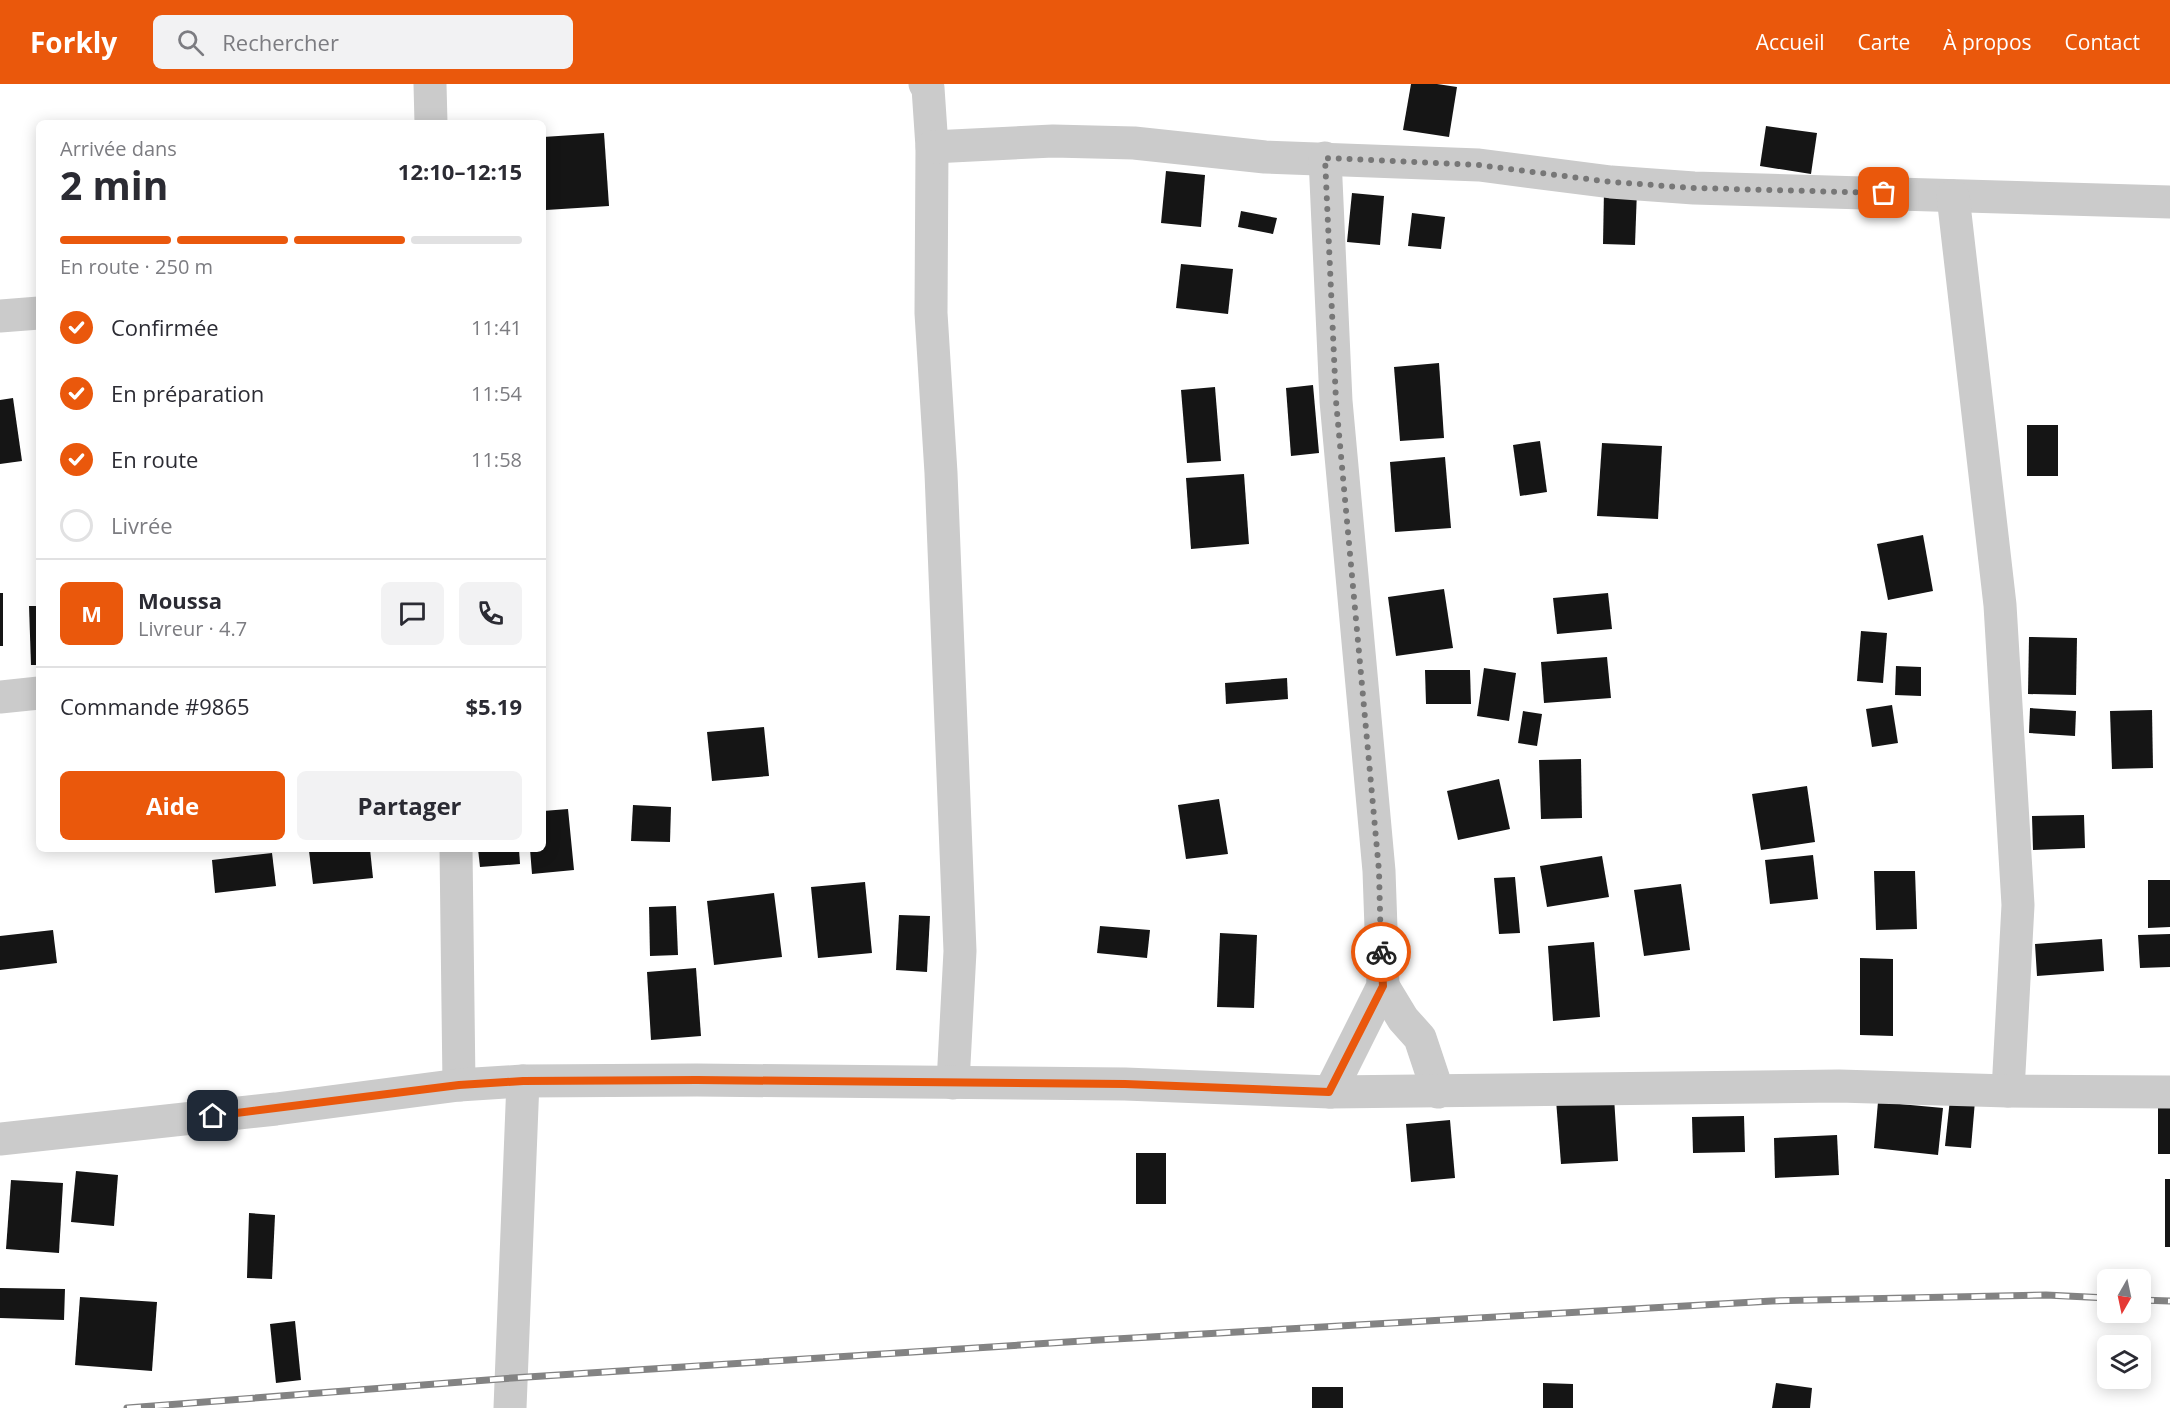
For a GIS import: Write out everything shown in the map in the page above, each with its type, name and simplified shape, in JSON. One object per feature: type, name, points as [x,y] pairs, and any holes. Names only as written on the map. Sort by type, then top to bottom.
[{"type":"street","points":[[430,84],[431,120]]},
{"type":"street","points":[[925,84],[928,88],[932,147],[931,312],[941,473],[960,951],[953,1083]]},
{"type":"street","points":[[932,147],[1053,141],[1134,143],[1265,157],[1479,165],[1611,182],[1694,188],[2170,202]]},
{"type":"street","points":[[1325,158],[1336,401],[1379,871],[1383,986],[1329,1092]]},
{"type":"street","points":[[1953,196],[2000,606],[2018,905],[2008,1091]]},
{"type":"street","points":[[0,316],[36,313]]},
{"type":"street","points":[[0,697],[36,693]]},
{"type":"street","points":[[456,852],[459,1085]]},
{"type":"street","points":[[1383,986],[1403,1019],[1420,1038],[1438,1092]]},
{"type":"street","points":[[510,1408],[523,1081]]},
{"type":"street","points":[[0,1139],[265,1110],[459,1085],[523,1081],[1125,1084],[1329,1092],[1839,1086],[2008,1091],[2170,1092]]},
{"type":"building","points":[[1411,84],[1457,87],[1449,137],[1403,130]]},
{"type":"building","points":[[1766,126],[1817,133],[1811,174],[1760,166]]},
{"type":"building","points":[[604,133],[609,206],[546,210],[546,137]]},
{"type":"building","points":[[1166,171],[1205,175],[1201,227],[1161,223]]},
{"type":"building","points":[[1604,190],[1637,190],[1635,245],[1603,244]]},
{"type":"building","points":[[1352,193],[1384,196],[1380,245],[1347,242]]},
{"type":"building","points":[[1241,211],[1277,218],[1273,234],[1238,227]]},
{"type":"building","points":[[1412,213],[1445,217],[1441,249],[1408,246]]},
{"type":"building","points":[[1181,264],[1233,269],[1228,314],[1176,308]]},
{"type":"building","points":[[1439,363],[1444,438],[1400,441],[1394,367]]},
{"type":"building","points":[[1313,385],[1319,453],[1291,456],[1286,388]]},
{"type":"building","points":[[1215,387],[1221,461],[1187,463],[1181,390]]},
{"type":"building","points":[[13,398],[22,461],[0,464],[0,400]]},
{"type":"building","points":[[2027,425],[2058,425],[2058,476],[2027,476]]},
{"type":"building","points":[[1540,441],[1547,492],[1520,496],[1513,445]]},
{"type":"building","points":[[1602,443],[1662,446],[1658,519],[1597,516]]},
{"type":"building","points":[[1445,457],[1451,528],[1395,532],[1390,462]]},
{"type":"building","points":[[1244,474],[1249,544],[1191,549],[1186,478]]},
{"type":"building","points":[[1923,535],[1933,591],[1888,600],[1877,544]]},
{"type":"building","points":[[1444,589],[1453,648],[1396,656],[1388,597]]},
{"type":"building","points":[[0,593],[3,593],[3,646],[0,646]]},
{"type":"building","points":[[1608,593],[1612,629],[1557,634],[1553,598]]},
{"type":"building","points":[[29,606],[36,606],[36,665],[31,665]]},
{"type":"building","points":[[1861,631],[1887,633],[1883,683],[1857,681]]},
{"type":"building","points":[[2029,637],[2077,638],[2076,695],[2028,694]]},
{"type":"building","points":[[1607,657],[1611,698],[1544,703],[1541,662]]},
{"type":"building","points":[[1896,666],[1921,667],[1921,696],[1895,695]]},
{"type":"building","points":[[1484,668],[1516,673],[1509,721],[1477,716]]},
{"type":"building","points":[[1425,670],[1470,670],[1471,704],[1426,704]]},
{"type":"building","points":[[1287,678],[1288,699],[1226,704],[1225,683]]},
{"type":"building","points":[[1892,705],[1898,743],[1872,747],[1866,709]]},
{"type":"building","points":[[2030,708],[2076,711],[2075,736],[2029,733]]},
{"type":"building","points":[[2152,710],[2153,768],[2112,769],[2110,711]]},
{"type":"building","points":[[1523,711],[1542,714],[1537,746],[1518,743]]},
{"type":"building","points":[[764,727],[769,776],[712,781],[707,732]]},
{"type":"building","points":[[1581,759],[1582,818],[1541,819],[1539,760]]},
{"type":"building","points":[[1499,779],[1510,829],[1458,840],[1447,791]]},
{"type":"building","points":[[1807,786],[1815,842],[1761,850],[1752,794]]},
{"type":"building","points":[[1219,799],[1228,854],[1186,859],[1178,805]]},
{"type":"building","points":[[633,805],[671,807],[670,842],[631,841]]},
{"type":"building","points":[[568,809],[574,870],[532,874],[530,852],[546,852],[546,811]]},
{"type":"building","points":[[2084,815],[2085,848],[2033,850],[2032,816]]},
{"type":"building","points":[[309,852],[370,852],[373,878],[313,884]]},
{"type":"building","points":[[478,852],[519,852],[520,864],[480,867]]},
{"type":"building","points":[[272,853],[276,886],[215,893],[212,860]]},
{"type":"building","points":[[1813,855],[1818,899],[1770,904],[1765,860]]},
{"type":"building","points":[[1602,856],[1609,897],[1547,907],[1540,866]]},
{"type":"building","points":[[1874,871],[1915,871],[1917,929],[1876,930]]},
{"type":"building","points":[[1515,877],[1520,933],[1499,934],[1494,878]]},
{"type":"building","points":[[2148,880],[2170,880],[2170,927],[2148,928]]},
{"type":"building","points":[[865,882],[872,953],[818,958],[811,887]]},
{"type":"building","points":[[1681,884],[1690,950],[1644,956],[1634,890]]},
{"type":"building","points":[[774,893],[782,957],[714,965],[707,901]]},
{"type":"building","points":[[676,906],[678,955],[650,956],[649,907]]},
{"type":"building","points":[[899,915],[930,916],[927,972],[896,970]]},
{"type":"building","points":[[1100,926],[1150,930],[1147,958],[1097,953]]},
{"type":"building","points":[[53,930],[57,963],[0,970],[0,936]]},
{"type":"building","points":[[1220,933],[1257,935],[1254,1008],[1217,1007]]},
{"type":"building","points":[[2170,934],[2170,967],[2140,968],[2138,935]]},
{"type":"building","points":[[2102,939],[2104,971],[2037,976],[2035,944]]},
{"type":"building","points":[[1594,942],[1600,1017],[1553,1021],[1548,946]]},
{"type":"building","points":[[1860,958],[1893,959],[1893,1036],[1860,1035]]},
{"type":"building","points":[[696,968],[701,1036],[651,1040],[647,972]]},
{"type":"building","points":[[1614,1097],[1618,1161],[1561,1164],[1556,1100]]},
{"type":"building","points":[[2158,1098],[2170,1098],[2170,1154],[2158,1154]]},
{"type":"building","points":[[1950,1099],[1975,1101],[1971,1148],[1945,1146]]},
{"type":"building","points":[[1878,1102],[1943,1108],[1938,1155],[1874,1148]]},
{"type":"building","points":[[1744,1116],[1745,1152],[1693,1153],[1692,1117]]},
{"type":"building","points":[[1450,1120],[1455,1178],[1411,1182],[1406,1124]]},
{"type":"building","points":[[1837,1135],[1839,1175],[1775,1178],[1774,1138]]},
{"type":"building","points":[[1136,1153],[1166,1153],[1166,1204],[1136,1204]]},
{"type":"building","points":[[76,1171],[118,1175],[114,1226],[71,1222]]},
{"type":"building","points":[[2165,1179],[2170,1179],[2170,1247],[2165,1247]]},
{"type":"building","points":[[11,1180],[63,1183],[59,1253],[6,1249]]},
{"type":"building","points":[[249,1213],[275,1215],[272,1279],[247,1278]]},
{"type":"building","points":[[0,1288],[65,1289],[64,1320],[0,1318]]},
{"type":"building","points":[[80,1297],[157,1302],[152,1371],[75,1365]]},
{"type":"building","points":[[295,1321],[301,1380],[276,1383],[270,1324]]},
{"type":"building","points":[[1543,1383],[1573,1384],[1573,1408],[1543,1408]]},
{"type":"building","points":[[1776,1383],[1812,1388],[1810,1408],[1772,1408]]},
{"type":"building","points":[[1312,1387],[1343,1387],[1343,1408],[1312,1408]]},
{"type":"railway","points":[[127,1408],[512,1378],[1098,1340],[1772,1301],[2046,1295],[2097,1297]]},
{"type":"railway","points":[[2151,1300],[2170,1301]]},
{"type":"way so far","points":[[1381,952],[1379,871],[1336,401],[1325,158],[1479,165],[1611,182],[1694,188],[1884,193]]},
{"type":"route","points":[[213,1116],[459,1085],[523,1081],[697,1080],[1125,1084],[1329,1092],[1383,986],[1381,952]]}]
